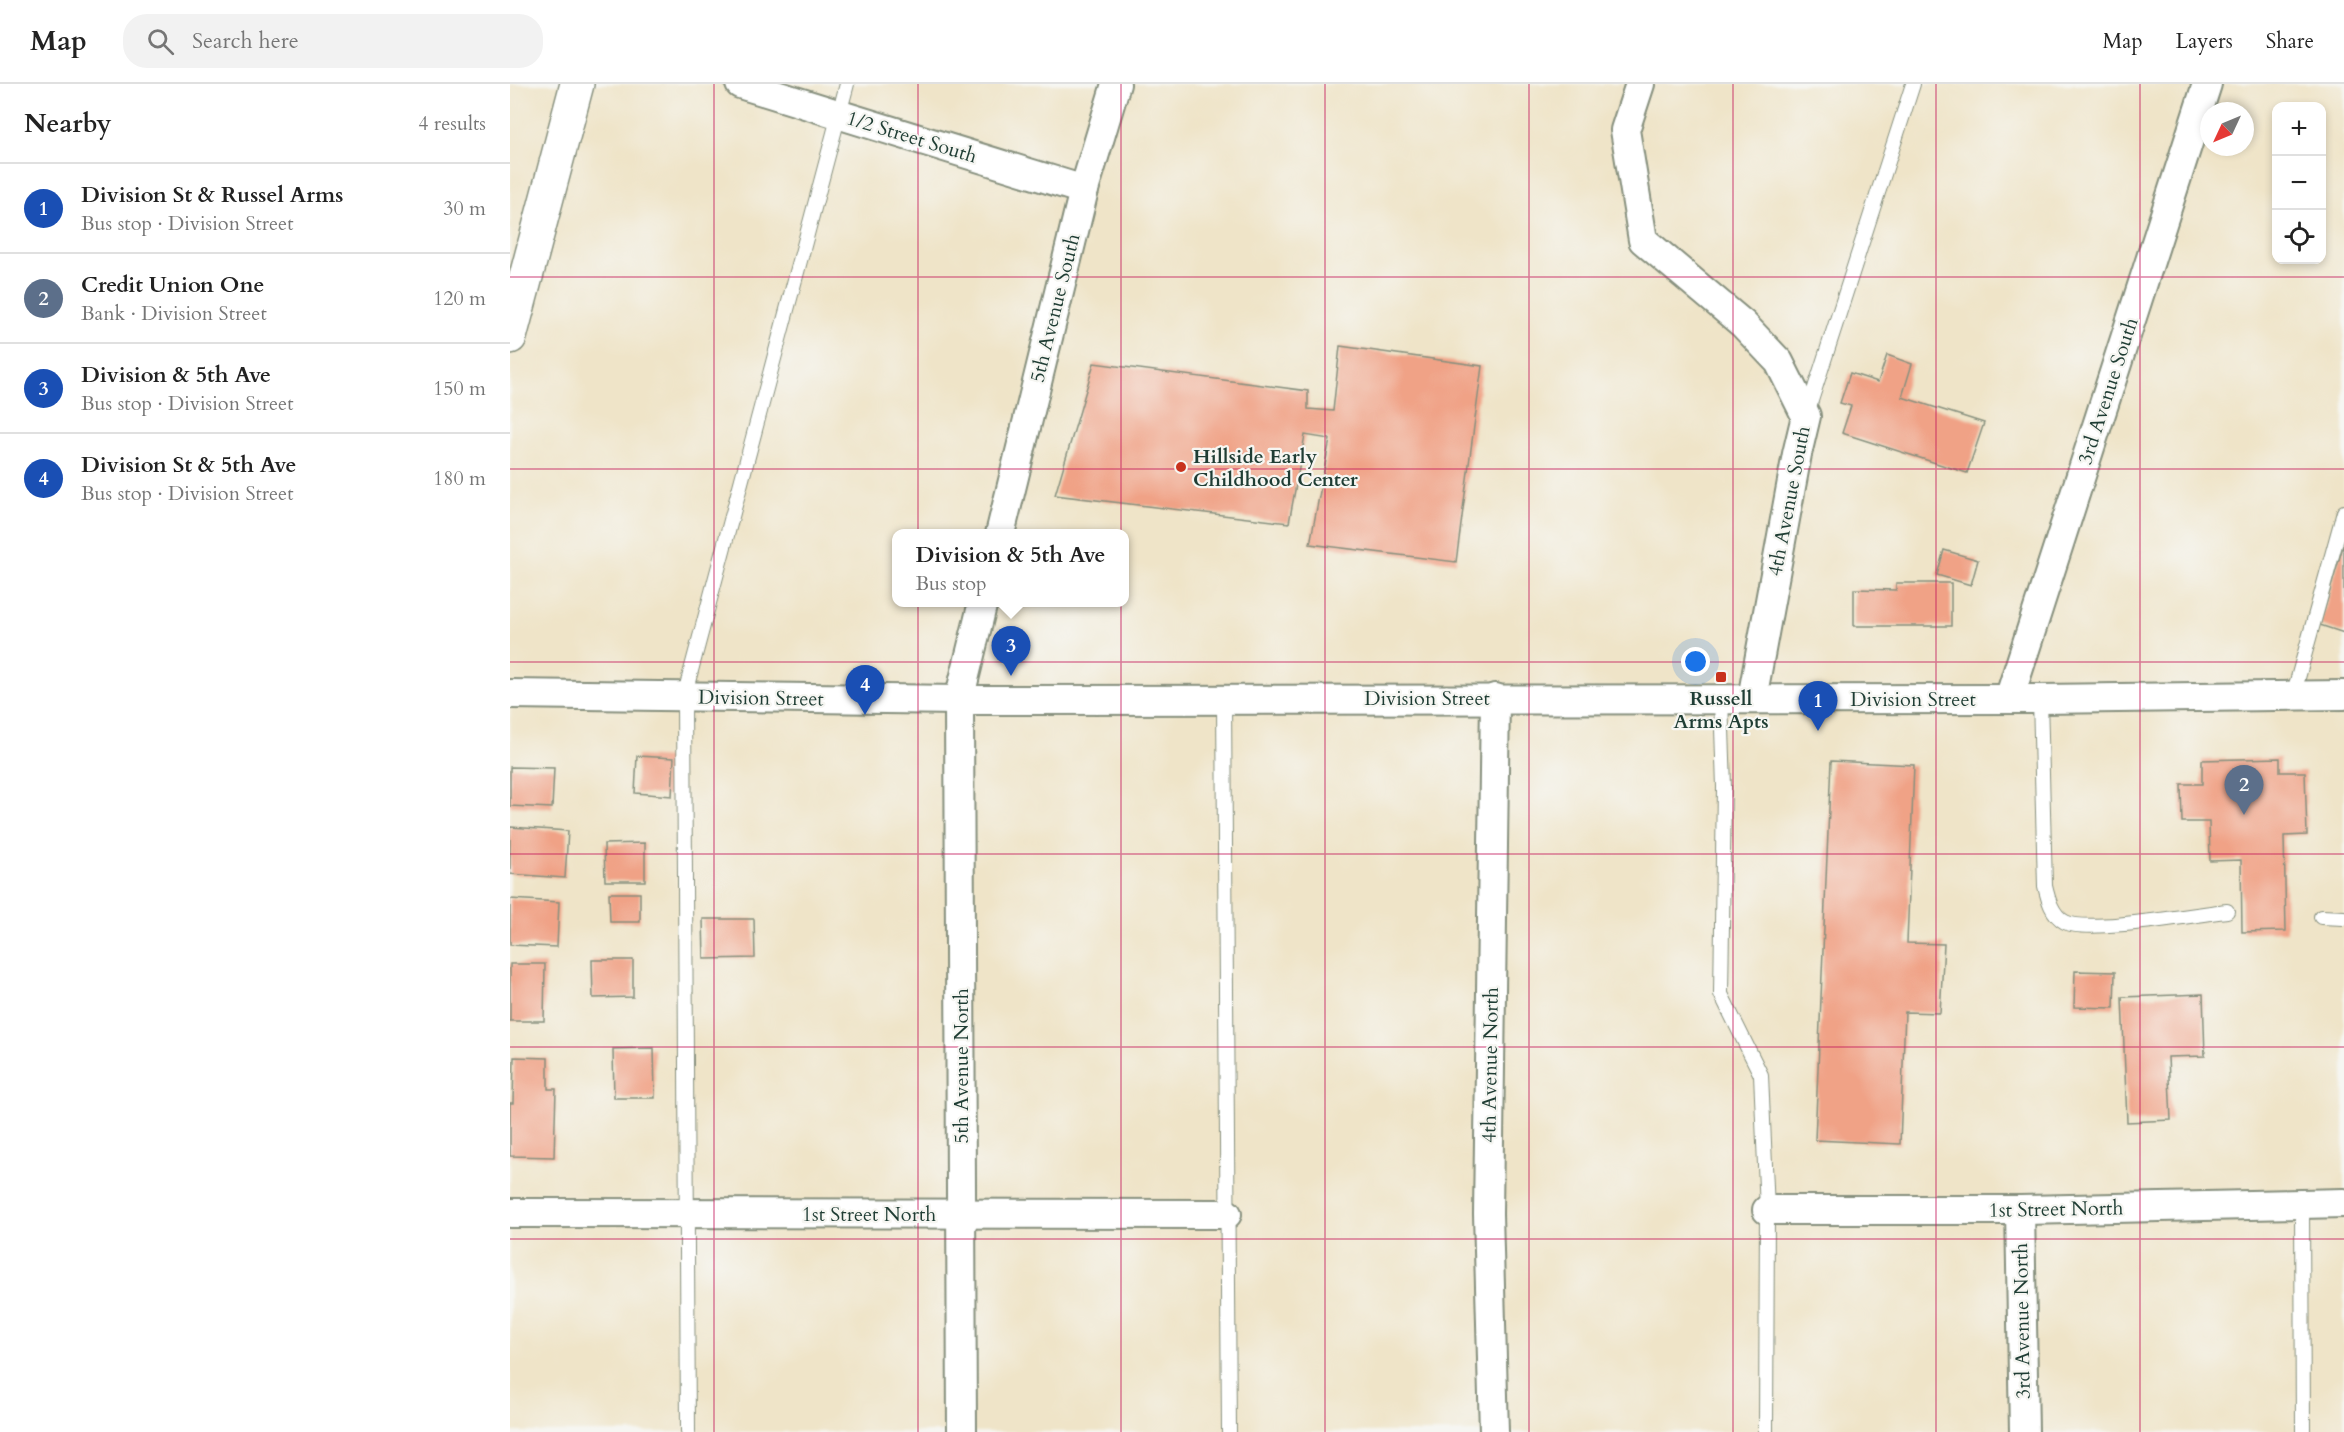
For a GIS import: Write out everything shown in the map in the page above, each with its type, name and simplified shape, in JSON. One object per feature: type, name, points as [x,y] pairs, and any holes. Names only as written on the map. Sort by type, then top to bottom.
[{"type":"street","points":[[510,337],[577,84]]},
{"type":"street","name":"1/2 Street South","points":[[740,84],[1084,190]]},
{"type":"street","name":"5th Avenue South","points":[[1001,529],[1084,190],[1116,84]]},
{"type":"street","name":"4th Avenue South","points":[[1640,84],[1624,130],[1643,240],[1743,324],[1779,362],[1806,416],[1752,699]]},
{"type":"street","name":"3rd Avenue South","points":[[2009,699],[2207,84]]},
{"type":"street","points":[[959,700],[982,607]]},
{"type":"street","name":"Division Street","points":[[510,694],[959,700],[2040,699],[2344,695]]},
{"type":"street","name":"4th Avenue North","points":[[1494,1432],[1488,1214],[1495,698]]},
{"type":"street","name":"5th Avenue North","points":[[959,700],[962,1432]]},
{"type":"street","name":"1st Street North","points":[[1767,1210],[2020,1210],[2344,1203]]},
{"type":"street","name":"3rd Avenue North","points":[[2020,1210],[2024,1432]]},
{"type":"street","name":"1st Street North","points":[[510,1213],[1227,1214]]},
{"type":"lane","points":[[688,1432],[684,697],[837,114],[847,84]]},
{"type":"lane","points":[[1806,416],[1913,84]]},
{"type":"lane","points":[[2293,696],[2344,512]]},
{"type":"lane","points":[[1224,699],[1229,1432]]},
{"type":"lane","points":[[1721,699],[1724,787],[1720,994],[1761,1075],[1767,1210],[1766,1432]]},
{"type":"lane","points":[[2040,699],[2045,886],[2049,902],[2055,913],[2065,922],[2077,926],[2108,925],[2227,911]]},
{"type":"lane","points":[[2321,916],[2344,918]]},
{"type":"lane","points":[[2302,1204],[2304,1432]]},
{"type":"building","name":"Hillside Early Childhood Center","points":[[1340,346],[1482,366],[1456,562],[1310,544],[1330,439],[1305,435],[1289,523],[1055,495],[1094,363],[1308,391],[1308,409],[1333,411]]},
{"type":"building","points":[[1887,355],[1912,364],[1902,397],[1984,423],[1967,473],[1842,433],[1851,406],[1840,403],[1850,373],[1878,382]]},
{"type":"building","points":[[2344,547],[2344,633],[2320,625]]},
{"type":"building","points":[[1944,550],[1978,560],[1971,585],[1937,575]]},
{"type":"building","points":[[1896,583],[1951,583],[1951,626],[1854,626],[1854,589],[1896,590]]},
{"type":"building","points":[[637,756],[674,758],[672,796],[635,793]]},
{"type":"building","points":[[2280,758],[2280,772],[2305,772],[2307,835],[2284,836],[2286,931],[2242,932],[2241,860],[2210,861],[2209,822],[2182,822],[2181,784],[2202,784],[2202,760]]},
{"type":"building","points":[[1831,761],[1914,765],[1907,943],[1944,944],[1940,1013],[1905,1012],[1900,1144],[1815,1140]]},
{"type":"building","points":[[510,767],[554,768],[552,808],[510,806]]},
{"type":"building","points":[[510,827],[568,831],[565,878],[510,874]]},
{"type":"building","points":[[645,843],[645,881],[605,881],[604,844]]},
{"type":"building","points":[[609,893],[640,893],[640,922],[610,922]]},
{"type":"building","points":[[510,899],[559,902],[557,947],[510,945]]},
{"type":"building","points":[[703,919],[754,919],[755,958],[704,959]]},
{"type":"building","points":[[592,960],[633,960],[633,997],[593,998]]},
{"type":"building","points":[[510,964],[545,964],[544,1021],[510,1021]]},
{"type":"building","points":[[2075,971],[2115,972],[2114,1008],[2074,1007]]},
{"type":"building","points":[[2203,994],[2205,1056],[2168,1057],[2171,1120],[2127,1122],[2122,997]]},
{"type":"building","points":[[654,1048],[655,1098],[614,1098],[613,1049]]},
{"type":"building","points":[[514,1057],[548,1058],[548,1089],[556,1089],[554,1157],[510,1156],[510,1103],[513,1103]]},
{"type":"place","name":"Hillside Early Childhood Center","points":[[1181,467]]},
{"type":"place","name":"Division & 5th Ave","points":[[1011,676]]},
{"type":"place","name":"Russell Arms Apts","points":[[1721,677]]},
{"type":"place","name":"Division St & 5th Ave","points":[[865,715]]},
{"type":"place","name":"Division St & Russel Arms","points":[[1818,731]]},
{"type":"place","name":"Credit Union One","points":[[2244,815]]}]
